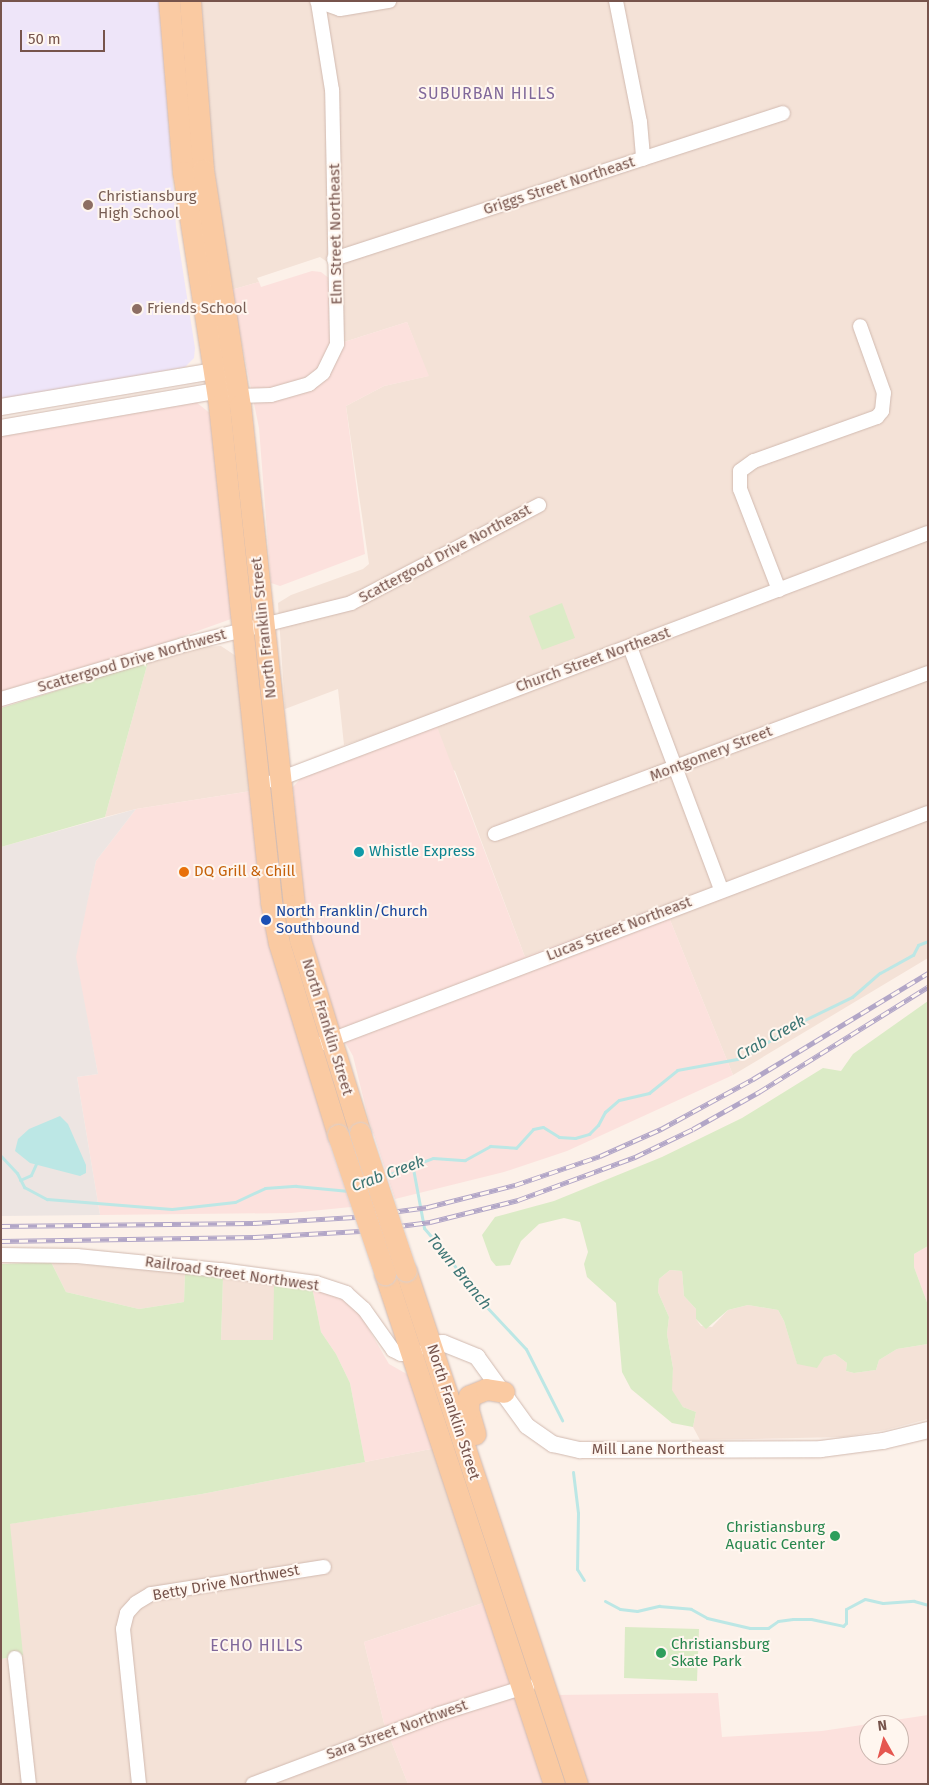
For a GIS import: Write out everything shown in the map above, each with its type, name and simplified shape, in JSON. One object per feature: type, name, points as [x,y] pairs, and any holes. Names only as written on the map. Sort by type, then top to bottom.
[{"type":"main road","name":"North Franklin Street","points":[[169,1],[183,172],[254,629]]},
{"type":"main road","name":"North Franklin Street","points":[[190,1],[203,170],[239,396],[254,629],[268,781],[278,938],[338,1135],[385,1274],[422,1349],[491,1525],[533,1685],[554,1784]]},
{"type":"main road","name":"North Franklin Street","points":[[268,781],[300,940],[330,1040],[406,1272],[422,1349],[533,1685],[577,1784]]},
{"type":"main road","points":[[491,1525],[487,1474],[467,1404],[469,1396],[476,1391],[486,1389],[504,1392]]},
{"type":"street","points":[[318,2],[340,9],[389,1]]},
{"type":"street","points":[[616,1],[640,122],[643,159]]},
{"type":"street","name":"Elm Street Northeast","points":[[239,396],[289,391],[309,384],[323,373],[332,360],[338,344],[334,259],[332,90],[318,2]]},
{"type":"street","name":"Griggs Street Northeast","points":[[334,259],[783,113]]},
{"type":"street","points":[[779,590],[740,489],[740,471],[754,461],[877,417],[882,411],[884,393],[860,326]]},
{"type":"street","points":[[1,407],[215,381],[239,396]]},
{"type":"street","points":[[1,428],[215,381]]},
{"type":"street","name":"Scattergood Drive Northeast","points":[[254,629],[351,603],[539,505]]},
{"type":"street","name":"Church Street Northeast","points":[[268,781],[630,647],[928,533]]},
{"type":"street","name":"Scattergood Drive Northwest","points":[[1,699],[254,629]]},
{"type":"street","points":[[630,647],[677,767],[721,889]]},
{"type":"street","name":"Montgomery Street","points":[[495,834],[928,673]]},
{"type":"street","name":"Lucas Street Northeast","points":[[311,1047],[721,889],[928,813]]},
{"type":"street","name":"Railroad Street Northwest","points":[[1,1255],[77,1256],[222,1270],[316,1283],[346,1293],[364,1309],[393,1350],[422,1349]]},
{"type":"street","name":"Mill Lane Northeast","points":[[422,1349],[443,1343],[477,1356],[518,1414],[539,1436],[568,1448],[594,1452],[822,1449],[883,1441],[928,1430]]},
{"type":"street","name":"Betty Drive Northwest","points":[[139,1784],[123,1629],[127,1612],[151,1594],[324,1567]]},
{"type":"street","points":[[15,1658],[29,1784]]},
{"type":"street","name":"Sara Street Northwest","points":[[253,1784],[439,1714],[533,1685]]},
{"type":"shaded area","name":"Christiansburg High School","points":[[1,1],[160,1],[176,227],[195,348],[194,358],[185,367],[1,401]]},
{"type":"shaded area","points":[[199,1],[928,1],[928,958],[733,1075],[664,905],[525,957],[455,771],[382,733],[344,745],[338,689],[285,709],[278,603],[291,595],[363,569],[369,564],[346,406],[384,386],[428,376],[407,322],[344,342],[341,271],[320,257],[257,278],[259,282],[231,290],[209,132]]},
{"type":"shaded area","points":[[312,271],[321,272],[330,279],[332,341],[344,342],[407,322],[429,376],[384,386],[346,406],[365,554],[280,586],[271,583],[259,428],[231,290],[259,282],[261,287]]},
{"type":"shaded area","points":[[196,402],[211,414],[233,614],[231,619],[156,646],[1,691],[1,435]]},
{"type":"shaded area","points":[[221,646],[236,656],[251,791],[136,809],[105,817],[148,662],[201,647]]},
{"type":"shaded area","points":[[436,724],[525,957],[664,905],[733,1075],[567,1151],[504,1172],[395,1199],[368,1117],[353,1056],[331,1017],[308,938],[293,787],[302,777]]},
{"type":"shaded area","points":[[251,791],[351,1207],[291,1213],[100,1215],[77,1077],[98,1074],[75,957],[96,861],[136,809]]},
{"type":"shaded area","points":[[136,809],[96,861],[76,957],[98,1074],[77,1077],[100,1215],[1,1216],[1,847]]},
{"type":"shaded area","points":[[928,1246],[928,1305],[914,1267],[914,1254]]},
{"type":"shaded area","points":[[51,1262],[185,1273],[184,1302],[139,1309],[66,1292]]},
{"type":"shaded area","points":[[670,1270],[682,1271],[684,1296],[696,1309],[696,1319],[701,1326],[712,1327],[728,1310],[748,1305],[778,1310],[784,1321],[797,1363],[835,1354],[847,1363],[846,1371],[854,1373],[876,1370],[879,1360],[897,1349],[928,1344],[928,1419],[886,1430],[843,1437],[700,1440],[693,1427],[696,1412],[683,1407],[671,1390],[673,1368],[667,1334],[669,1317],[658,1292],[659,1279]]},
{"type":"shaded area","points":[[223,1278],[274,1284],[274,1340],[221,1340]]},
{"type":"shaded area","points":[[312,1287],[333,1294],[357,1309],[389,1364],[412,1377],[436,1448],[365,1462],[350,1383],[336,1354],[321,1332]]},
{"type":"shaded area","points":[[436,1448],[486,1602],[364,1642],[384,1723],[408,1784],[1,1784],[1,1659],[22,1655],[9,1524],[202,1494]]},
{"type":"shaded area","points":[[486,1602],[547,1784],[408,1784],[384,1723],[364,1642]]},
{"type":"shaded area","points":[[718,1693],[722,1737],[822,1731],[859,1725],[859,1765],[909,1765],[909,1718],[928,1715],[928,1784],[585,1784],[555,1695]]},
{"type":"green space","points":[[562,603],[575,638],[542,650],[529,616]]},
{"type":"green space","points":[[148,662],[105,817],[1,847],[1,708]]},
{"type":"green space","points":[[928,1001],[928,1246],[914,1254],[914,1267],[928,1305],[928,1344],[897,1349],[879,1360],[876,1370],[854,1373],[846,1371],[847,1363],[835,1354],[824,1357],[817,1368],[797,1364],[784,1321],[778,1310],[748,1305],[728,1310],[706,1329],[696,1319],[696,1309],[684,1296],[682,1271],[670,1270],[659,1279],[658,1292],[669,1317],[667,1334],[673,1368],[672,1390],[683,1407],[696,1412],[693,1427],[672,1423],[631,1389],[622,1372],[616,1303],[587,1277],[584,1264],[588,1252],[580,1222],[564,1218],[539,1224],[521,1241],[510,1265],[496,1266],[491,1260],[482,1235],[495,1217],[554,1201],[662,1157],[742,1118],[823,1068],[841,1071],[853,1054]]},
{"type":"green space","points":[[51,1262],[66,1292],[139,1309],[184,1302],[185,1273],[223,1278],[221,1340],[273,1340],[274,1284],[312,1287],[321,1332],[336,1354],[350,1383],[365,1462],[202,1494],[10,1524],[23,1655],[1,1659],[1,1264]]},
{"type":"green space","name":"Christiansburg Skate Park","points":[[625,1627],[699,1629],[697,1681],[624,1678]]},
{"type":"water","points":[[60,1116],[68,1124],[86,1165],[86,1173],[80,1176],[30,1163],[15,1151],[18,1139],[29,1129]]},
{"type":"waterway","name":"Crab Creek","points":[[382,1177],[433,1158],[465,1160],[490,1146],[516,1148],[533,1129],[543,1127],[559,1137],[575,1138],[589,1134],[598,1125],[605,1112],[619,1100],[649,1093],[677,1070],[737,1059],[756,1050],[790,1027],[852,997],[880,973],[913,955],[918,945],[928,941]]},
{"type":"waterway","name":"Crab Creek","points":[[1,1156],[17,1173],[24,1187],[47,1199],[172,1209],[235,1202],[265,1188],[296,1186],[349,1191]]},
{"type":"waterway","name":"Town Branch","points":[[412,1163],[424,1228],[451,1260],[467,1286],[526,1349],[562,1420]]},
{"type":"waterway","name":"Crab Creek","points":[[20,1180],[31,1175],[36,1164]]},
{"type":"waterway","name":"Town Branch","points":[[573,1472],[578,1513],[577,1569],[584,1580]]},
{"type":"waterway","name":"Town Branch","points":[[605,1601],[620,1609],[637,1611],[659,1606],[691,1609],[707,1618],[750,1628],[768,1628],[778,1621],[793,1619],[811,1619],[843,1626],[846,1623],[846,1609],[865,1599],[883,1603],[914,1601],[928,1605]]},
{"type":"railway","points":[[1,1226],[253,1223],[355,1217],[428,1207],[515,1185],[600,1156],[661,1129],[753,1079],[928,973]]},
{"type":"railway","points":[[1,1241],[255,1237],[360,1231],[430,1222],[518,1200],[635,1157],[693,1129],[759,1092],[928,987]]},
{"type":"place","name":"Christiansburg High School","points":[[88,205]]},
{"type":"place","name":"Friends School","points":[[137,309]]},
{"type":"place","name":"Whistle Express","points":[[359,852]]},
{"type":"place","name":"DQ Grill & Chill","points":[[184,872]]},
{"type":"place","name":"North Franklin/Church Southbound","points":[[266,920]]},
{"type":"place","name":"Christiansburg Aquatic Center","points":[[835,1536]]},
{"type":"place","name":"Christiansburg Skate Park","points":[[661,1653]]},
{"type":"district","name":"SUBURBAN HILLS","points":[[487,94]]},
{"type":"district","name":"ECHO HILLS","points":[[257,1646]]}]
